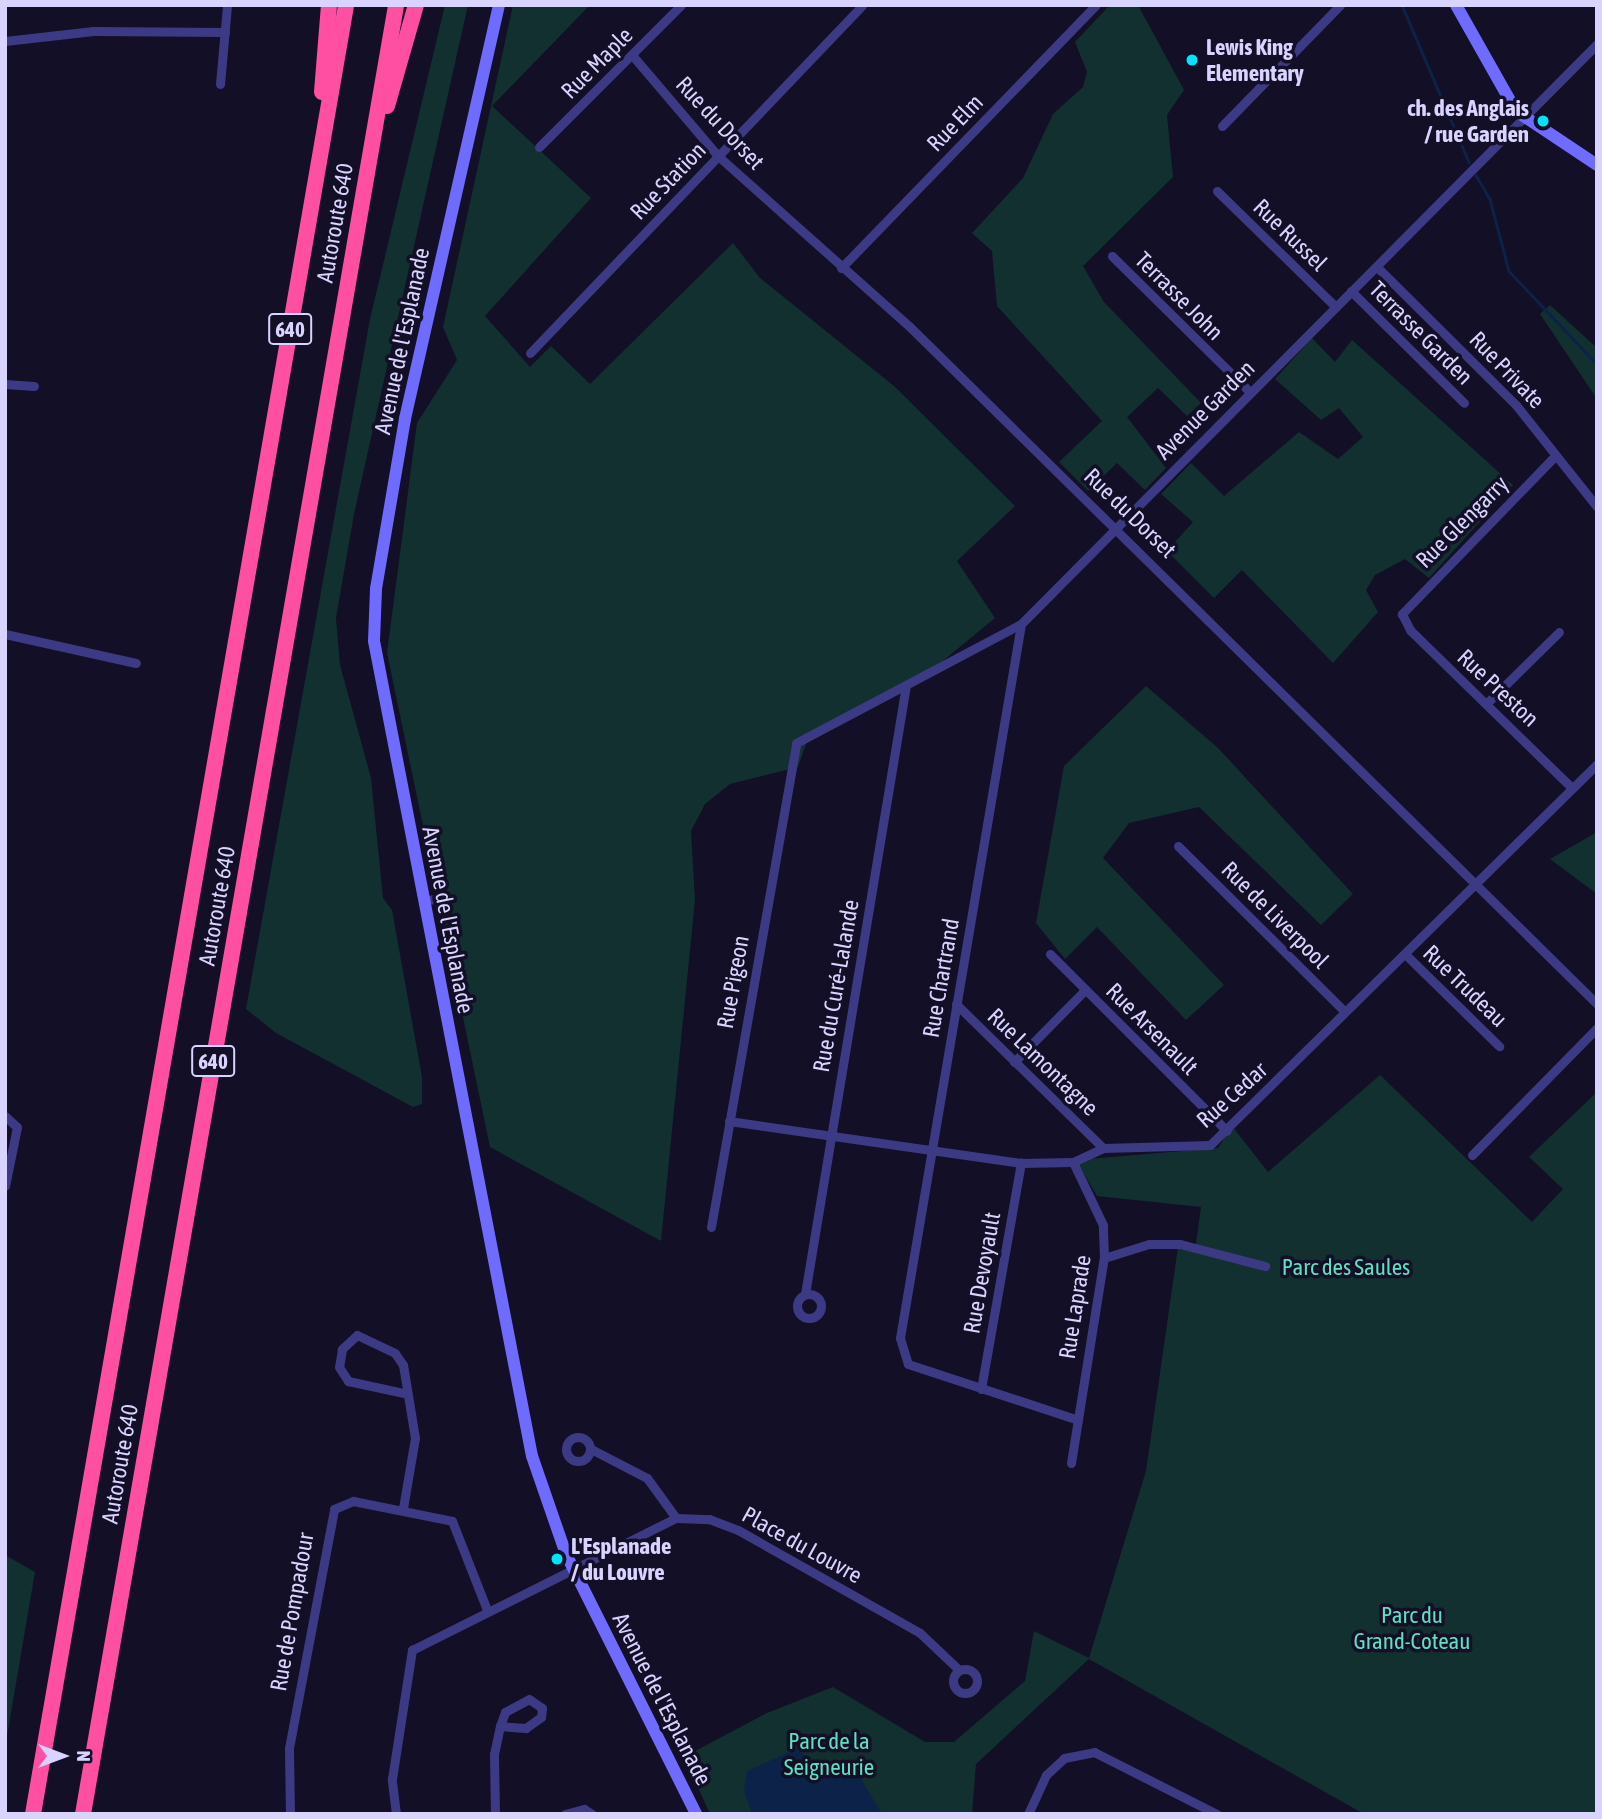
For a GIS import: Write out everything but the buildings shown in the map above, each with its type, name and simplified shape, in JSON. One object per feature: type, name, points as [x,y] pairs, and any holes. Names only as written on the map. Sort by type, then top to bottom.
[{"type":"highway","points":[[315,185],[329,5]]},
{"type":"highway","name":"Autoroute 640","points":[[33,1814],[346,5]]},
{"type":"highway","name":"Autoroute 640","points":[[83,1814],[396,5]]},
{"type":"highway","points":[[367,175],[416,5]]},
{"type":"street","points":[[220,84],[228,5]]},
{"type":"street","name":"Avenue de l'Esplanade","points":[[499,5],[405,419],[374,607],[377,662],[524,1425],[574,1570],[696,1814]]},
{"type":"street","name":"Rue Maple","points":[[539,147],[681,5]]},
{"type":"street","name":"Rue Station","points":[[530,354],[862,5]]},
{"type":"street","name":"Rue Elm","points":[[841,268],[1097,5]]},
{"type":"street","points":[[1222,126],[1340,5]]},
{"type":"street","points":[[1456,5],[1523,117],[1597,165]]},
{"type":"street","points":[[5,41],[93,31],[225,32]]},
{"type":"street","name":"Avenue Garden","points":[[796,743],[1021,624],[1597,44]]},
{"type":"street","name":"Rue du Dorset","points":[[632,55],[719,156],[1117,527],[1597,1004]]},
{"type":"street","name":"Rue Russel","points":[[1217,191],[1336,307]]},
{"type":"street","name":"Terrasse John","points":[[1112,257],[1250,392]]},
{"type":"street","name":"Rue Private","points":[[1377,267],[1516,405],[1550,446],[1552,459],[1597,507]]},
{"type":"street","name":"Terrasse Garden","points":[[1351,291],[1464,403]]},
{"type":"street","points":[[5,384],[34,386]]},
{"type":"street","name":"Rue Glengarry","points":[[1402,614],[1552,459]]},
{"type":"street","name":"Rue Preston","points":[[1402,614],[1410,630],[1487,702],[1572,788]]},
{"type":"street","name":"Rue Chartrand","points":[[981,1389],[908,1364],[900,1338],[1021,624]]},
{"type":"street","points":[[1487,702],[1559,632]]},
{"type":"street","points":[[5,634],[136,663]]},
{"type":"street","name":"Rue du Curé-Lalande","points":[[805,1294],[906,685]]},
{"type":"street","name":"Rue Pigeon","points":[[710,1227],[796,743]]},
{"type":"street","name":"Rue Cedar","points":[[729,1121],[930,1153],[1021,1163],[1073,1162],[1102,1148],[1210,1145],[1597,764]]},
{"type":"street","name":"Rue de Liverpool","points":[[1178,846],[1345,1012]]},
{"type":"street","points":[[423,901],[445,897]]},
{"type":"street","name":"Rue Arsenault","points":[[1050,954],[1227,1131]]},
{"type":"street","name":"Rue Trudeau","points":[[1405,954],[1499,1046]]},
{"type":"street","points":[[1014,1062],[1085,990]]},
{"type":"street","name":"Rue Lamontagne","points":[[956,1004],[1102,1148]]},
{"type":"street","points":[[1472,1155],[1597,1028]]},
{"type":"street","points":[[5,1116],[17,1126],[5,1186]]},
{"type":"street","name":"Rue Laprade","points":[[1071,1463],[1075,1419],[1104,1258],[1103,1226],[1073,1162]]},
{"type":"street","name":"Rue Devoyault","points":[[981,1389],[1021,1163]]},
{"type":"street","points":[[1104,1258],[1149,1244],[1180,1244],[1265,1266]]},
{"type":"street","points":[[403,1508],[415,1438],[408,1394],[395,1353],[357,1335],[342,1349],[339,1367],[348,1381],[408,1394]]},
{"type":"street","points":[[981,1389],[1075,1419]]},
{"type":"street","points":[[591,1449],[647,1478],[676,1518]]},
{"type":"street","name":"Rue de Pompadour","points":[[290,1814],[289,1748],[328,1521],[334,1509],[352,1501],[403,1508],[452,1521],[487,1610]]},
{"type":"street","name":"Place du Louvre","points":[[396,1814],[392,1779],[412,1650],[487,1610],[574,1570],[676,1518],[709,1519],[738,1530],[920,1633],[958,1669]]},
{"type":"street","points":[[495,1814],[500,1726],[509,1706],[529,1699],[542,1708],[541,1717],[526,1728],[500,1726]]},
{"type":"street","points":[[1028,1814],[1046,1775],[1064,1758],[1094,1752],[1217,1814]]},
{"type":"street","points":[[565,1814],[584,1809],[592,1814]]},
{"type":"green space","points":[[445,5],[468,5],[354,514],[336,618],[340,665],[371,778],[383,898],[392,910],[422,1077],[422,1104],[413,1107],[276,1033],[246,1009],[370,319]]},
{"type":"green space","points":[[513,5],[590,5],[492,106],[591,198],[485,316],[530,367],[551,346],[590,384],[733,243],[760,278],[894,386],[1015,506],[957,561],[995,618],[910,688],[808,738],[798,767],[730,784],[705,804],[691,831],[695,900],[661,1241],[490,1147],[387,653],[417,423],[457,360],[443,327]]},
{"type":"green space","points":[[1110,5],[1138,5],[1184,90],[1167,115],[1173,177],[1083,266],[1104,302],[1201,403],[1187,416],[1158,388],[1127,417],[1166,468],[1145,490],[1117,463],[1088,491],[1059,462],[1102,421],[997,306],[992,251],[972,233],[1023,178],[1053,114],[1083,87],[1087,72],[1075,42]]},
{"type":"green space","points":[[1550,305],[1597,348],[1597,399],[1540,314]]},
{"type":"green space","points":[[1312,338],[1335,362],[1352,340],[1513,485],[1429,578],[1405,559],[1375,575],[1366,590],[1378,612],[1333,663],[1242,570],[1214,598],[1167,551],[1193,522],[1161,494],[1191,463],[1224,496],[1299,432],[1338,459],[1363,437],[1339,408],[1321,420],[1275,379]]},
{"type":"green space","points":[[1146,686],[1218,748],[1353,894],[1321,925],[1199,807],[1129,823],[1103,858],[1224,985],[1186,1020],[1097,927],[1065,959],[1036,923],[1064,766]]},
{"type":"green space","points":[[1597,832],[1597,894],[1550,859]]},
{"type":"green space","name":"Parc du Grand-Coteau","points":[[1380,1075],[1532,1222],[1563,1189],[1529,1157],[1597,1092],[1597,1814],[1364,1814],[1089,1659],[976,1764],[972,1814],[710,1814],[684,1757],[767,1713],[833,1687],[925,1742],[954,1742],[1025,1681],[1034,1631],[1089,1658],[1146,1471],[1178,1247],[1196,1244],[1201,1207],[1097,1196],[1076,1160],[1218,1148],[1232,1126],[1268,1172]]},
{"type":"green space","points":[[5,1555],[35,1572],[5,1748]]},
{"type":"water","points":[[796,1749],[820,1767],[850,1761],[882,1814],[752,1814],[744,1791],[747,1771]]},
{"type":"waterway","points":[[1402,5],[1469,162]]},
{"type":"waterway","points":[[1476,175],[1490,199],[1509,271],[1597,364]]},
{"type":"place","name":"Lewis King Elementary","points":[[1192,60]]},
{"type":"place","name":"ch. des Anglais / rue Garden","points":[[1543,121]]},
{"type":"place","name":"L'Esplanade / du Louvre","points":[[557,1559]]},
{"type":"park label","name":"Parc des Saules","points":[[1346,1267]]},
{"type":"park label","name":"Parc de la Seigneurie","points":[[829,1754]]}]
